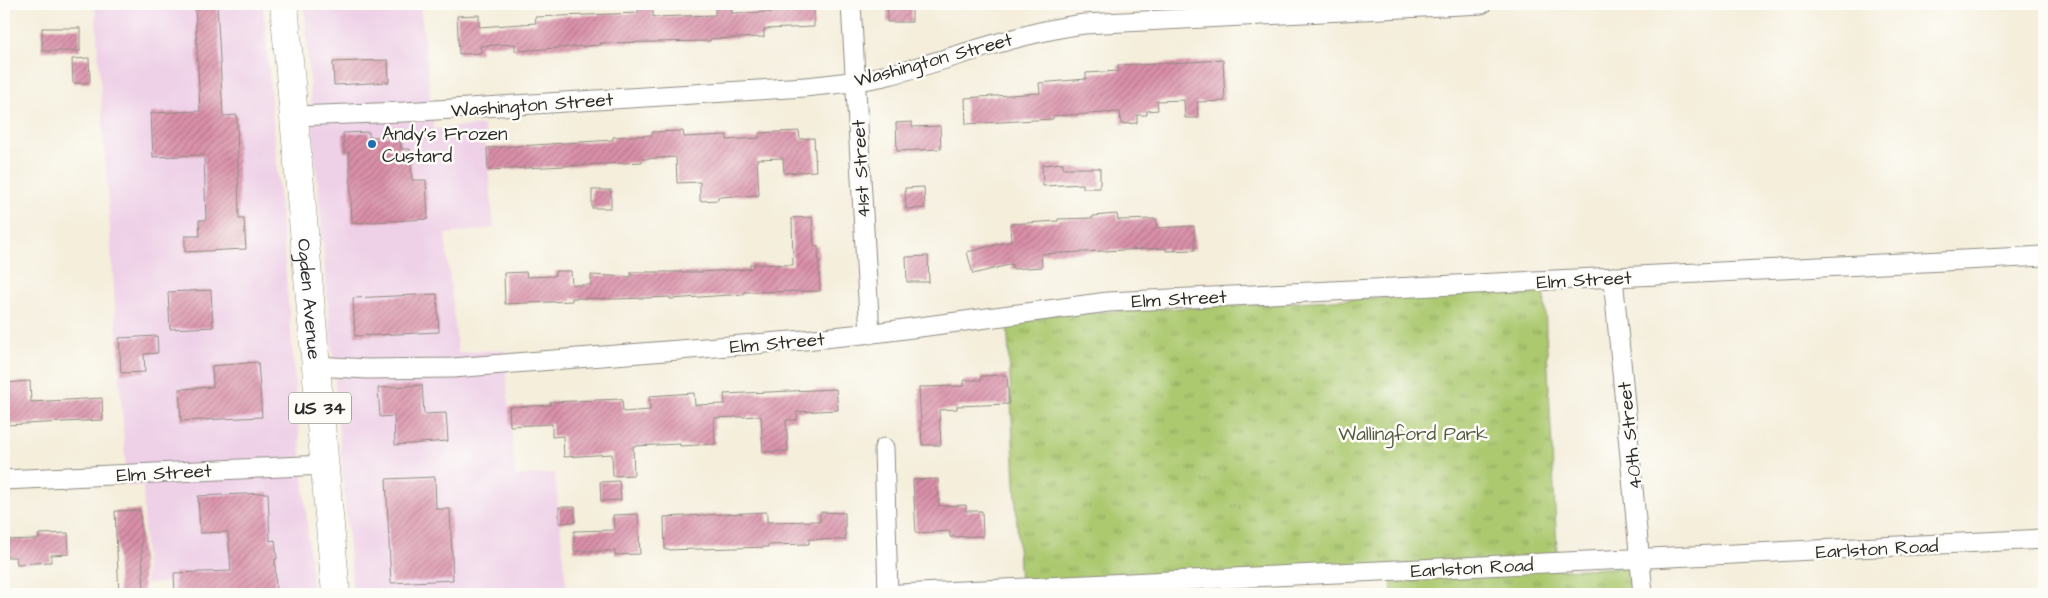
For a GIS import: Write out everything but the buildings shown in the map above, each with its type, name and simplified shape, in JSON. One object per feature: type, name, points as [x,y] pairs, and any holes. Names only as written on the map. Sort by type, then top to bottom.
[{"type":"main road","name":"Ogden Avenue","points":[[284,4],[336,594]]},
{"type":"street","name":"41st Street","points":[[851,4],[870,334]]},
{"type":"street","name":"Washington Street","points":[[294,116],[413,111],[805,87],[855,82],[888,75],[1027,34],[1084,24],[1482,4]]},
{"type":"street","name":"Elm Street","points":[[317,366],[452,368],[870,334],[1108,302],[2044,256]]},
{"type":"street","name":"40th Street","points":[[1613,277],[1641,559],[1642,594]]},
{"type":"street","points":[[884,448],[888,594]]},
{"type":"street","name":"Elm Street","points":[[4,480],[325,465]]},
{"type":"street","name":"Earlston Road","points":[[900,594],[2044,540]]},
{"type":"shaded area","points":[[95,4],[263,4],[313,594],[171,594],[169,582],[146,584],[143,485],[127,487]]},
{"type":"shaded area","points":[[304,4],[420,4],[434,129],[484,125],[494,228],[445,234],[458,353],[504,350],[515,476],[555,473],[567,594],[353,594]]},
{"type":"green space","name":"Wallingford Park","points":[[1544,289],[1558,570],[1633,567],[1635,594],[1392,594],[1391,569],[1020,586],[1007,317]]},
{"type":"place","name":"Andy's Frozen Custard","points":[[372,144]]}]
